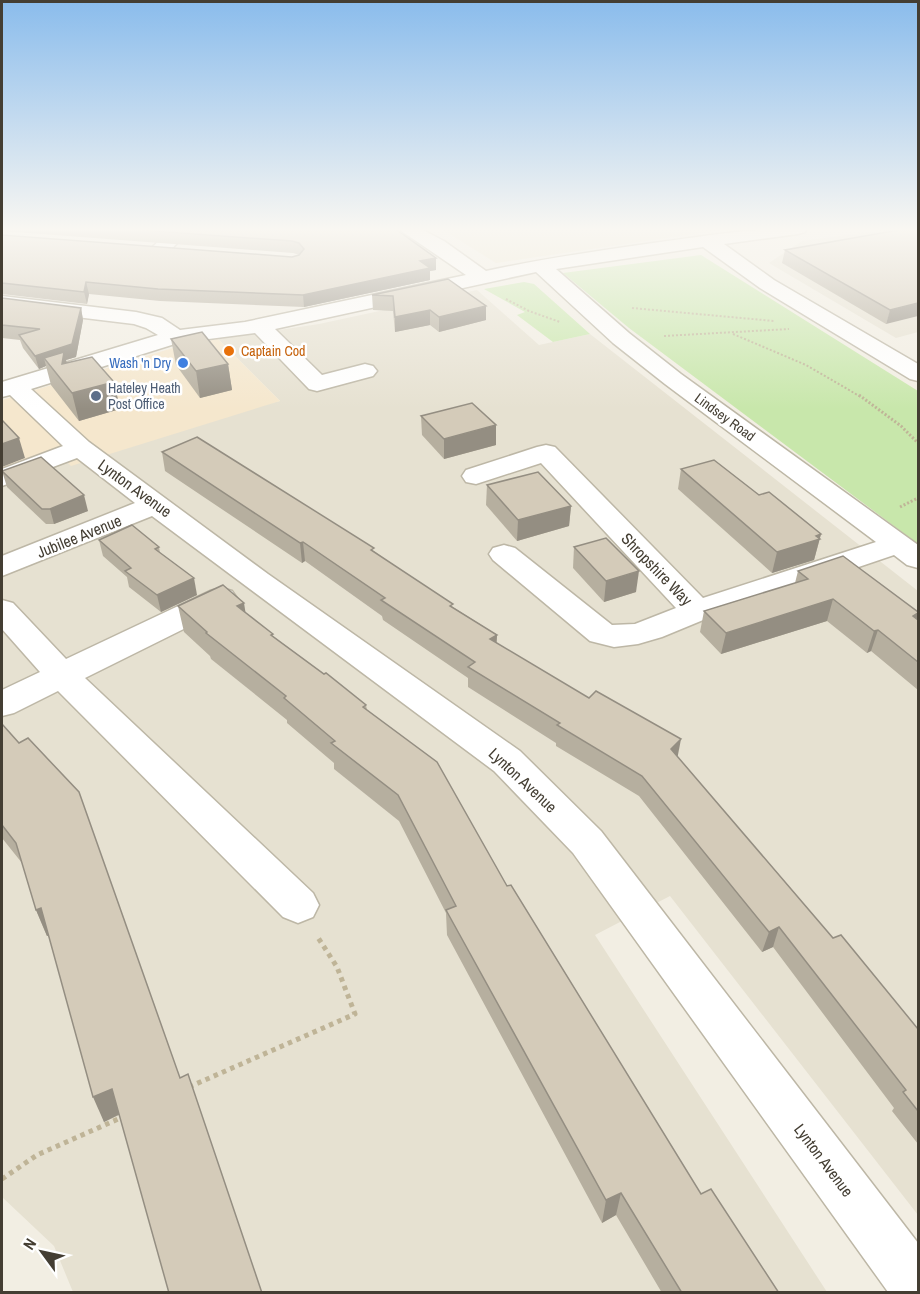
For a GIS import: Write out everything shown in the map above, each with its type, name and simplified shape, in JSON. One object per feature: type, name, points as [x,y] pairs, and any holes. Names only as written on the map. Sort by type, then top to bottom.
[{"type":"street","points":[[8,388],[176,337],[245,329],[429,288]]},
{"type":"street","name":"Lindsey Road","points":[[566,288],[621,338],[908,551]]},
{"type":"street","points":[[774,288],[918,374]]},
{"type":"street","points":[[2,302],[136,318],[154,323],[176,337]]},
{"type":"street","points":[[107,358],[160,359],[184,354],[209,348],[245,329]]},
{"type":"street","points":[[245,329],[317,384],[365,371]]},
{"type":"street","points":[[885,355],[918,345]]},
{"type":"street","name":"Lynton Avenue","points":[[8,388],[80,447],[257,581],[507,761],[587,842],[918,1287]]},
{"type":"street","points":[[2,478],[80,447]]},
{"type":"street","name":"Shropshire Way","points":[[476,476],[546,453],[697,611],[908,551]]},
{"type":"street","name":"Jubilee Avenue","points":[[2,567],[157,504]]},
{"type":"street","points":[[504,554],[602,634],[613,637],[629,636],[697,611]]},
{"type":"street","points":[[2,704],[257,581]]},
{"type":"street","points":[[2,610],[62,674],[298,905]]},
{"type":"path","points":[[493,288],[530,311],[568,324]]},
{"type":"path","points":[[583,304],[780,321]]},
{"type":"path","points":[[621,338],[837,326]]},
{"type":"path","points":[[729,333],[749,340],[847,387],[909,432],[918,443]]},
{"type":"path","points":[[180,1092],[355,1014],[337,967],[298,905]]},
{"type":"path","points":[[2,1179],[37,1155],[136,1111]]},
{"type":"shaded area","points":[[812,288],[918,288],[918,332],[896,338]]},
{"type":"shaded area","points":[[477,290],[539,345],[590,334],[918,591],[918,1215],[670,896],[595,935],[827,1292],[73,1292],[54,1246],[2,1197],[2,470],[54,449],[280,401],[218,339],[319,324]]},
{"type":"shaded area","points":[[218,339],[280,401],[71,466],[54,449],[2,470],[2,400],[176,347]]},
{"type":"green space","points":[[539,288],[590,334],[553,342],[517,315],[525,312],[484,289]]},
{"type":"green space","points":[[581,288],[754,288],[918,391],[918,544],[629,328]]},
{"type":"building","points":[[51,288],[85,288],[84,292]]},
{"type":"building","points":[[152,288],[334,288],[303,295]]},
{"type":"building","points":[[403,288],[461,288],[486,306],[439,317],[430,310],[395,317],[393,296],[372,295]]},
{"type":"building","points":[[852,288],[918,288],[918,303],[890,310]]},
{"type":"building","points":[[2,298],[81,308],[72,344],[35,356],[19,335],[40,329],[2,325]]},
{"type":"building","points":[[202,332],[228,364],[196,371],[171,339]]},
{"type":"building","points":[[64,352],[62,364],[92,357],[114,382],[72,393],[44,358]]},
{"type":"building","points":[[472,403],[496,425],[444,439],[421,416]]},
{"type":"building","points":[[2,420],[19,438],[2,444]]},
{"type":"building","points":[[197,437],[374,548],[371,550],[453,604],[450,606],[497,635],[490,639],[589,698],[596,691],[681,739],[671,749],[833,938],[841,935],[918,1029],[918,1111],[903,1092],[906,1090],[779,927],[769,932],[642,776],[557,725],[560,723],[468,667],[475,662],[381,600],[385,598],[303,542],[300,543],[162,452]]},
{"type":"building","points":[[41,457],[84,495],[50,509],[42,509],[2,471]]},
{"type":"building","points":[[714,460],[759,495],[769,492],[821,534],[816,536],[820,539],[777,552],[681,469]]},
{"type":"building","points":[[538,472],[571,506],[518,520],[487,485]]},
{"type":"building","points":[[132,525],[159,547],[155,549],[194,578],[157,595],[125,571],[131,568],[99,540]]},
{"type":"building","points":[[606,538],[639,571],[606,581],[574,547]]},
{"type":"building","points":[[843,556],[918,612],[913,616],[918,620],[918,662],[878,630],[874,631],[833,599],[726,633],[704,611],[808,579],[798,571]]},
{"type":"building","points":[[223,585],[244,603],[237,606],[273,634],[271,635],[324,674],[326,673],[366,705],[363,707],[437,762],[507,886],[511,885],[701,1194],[711,1189],[779,1293],[682,1293],[621,1193],[606,1200],[446,910],[456,906],[398,795],[331,743],[335,741],[284,698],[286,696],[206,633],[178,606]]},
{"type":"building","points":[[2,724],[19,743],[28,738],[79,792],[180,1078],[188,1074],[262,1293],[169,1293],[112,1089],[93,1097],[41,908],[36,910],[16,843],[2,825]]},
{"type":"place","name":"Captain Cod","points":[[229,351]]},
{"type":"place","name":"Wash 'n Dry","points":[[183,363]]},
{"type":"place","name":"Hateley Heath Post Office","points":[[96,396]]}]
